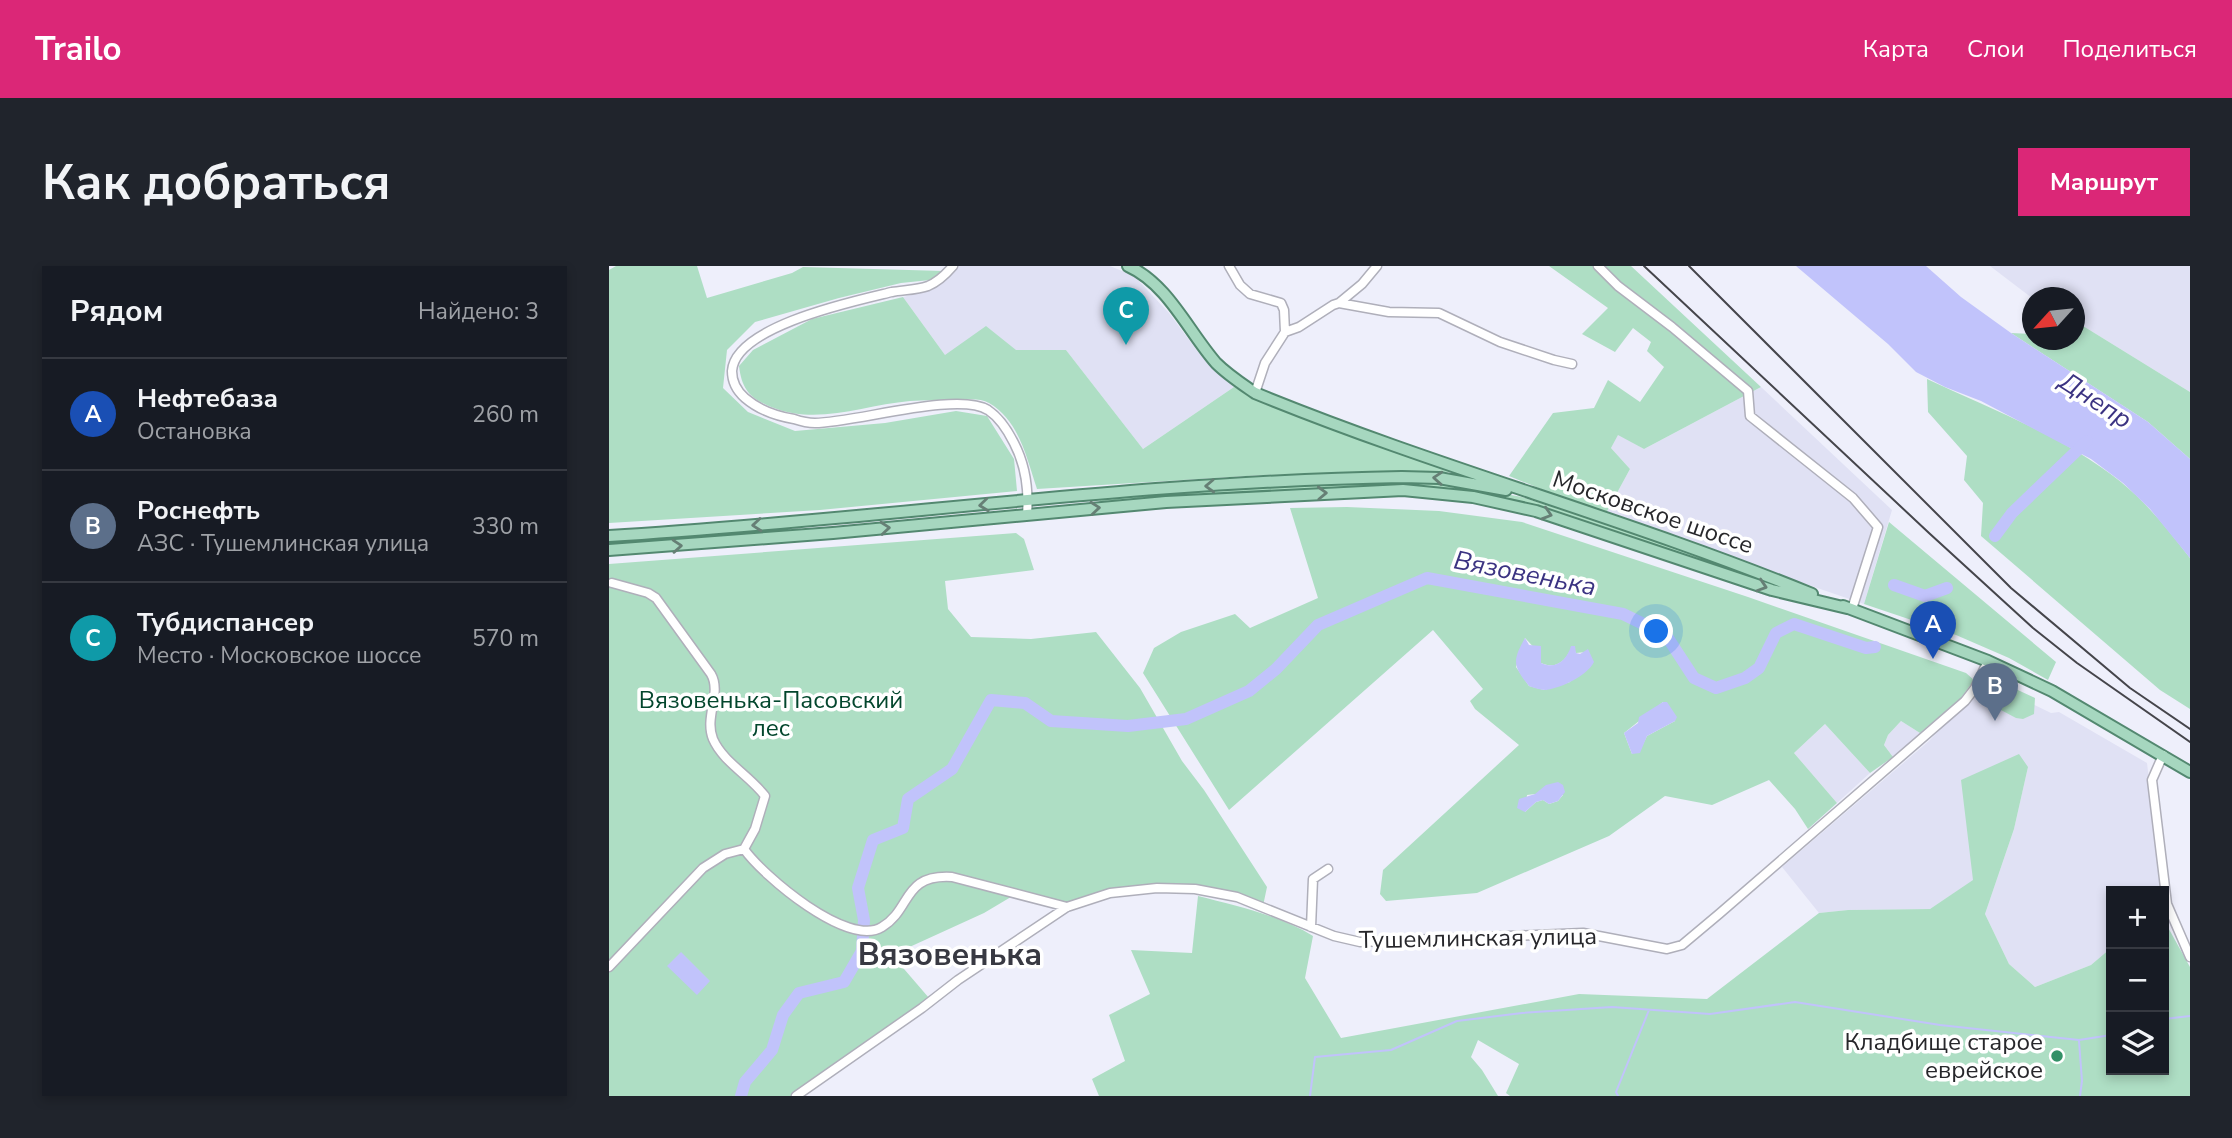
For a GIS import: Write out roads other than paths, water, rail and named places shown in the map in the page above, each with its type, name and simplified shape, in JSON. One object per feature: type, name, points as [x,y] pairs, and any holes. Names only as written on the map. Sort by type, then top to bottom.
[{"type":"main road","name":"Московское шоссе","points":[[1128,266],[1157,287],[1217,363],[1255,393],[1382,441],[1751,569],[1988,661],[2085,709],[2190,772]]},
{"type":"main road","points":[[609,536],[918,512],[1167,487],[1402,477],[1467,482],[1553,499]]},
{"type":"main road","points":[[609,550],[1166,502],[1403,490],[1473,497],[1537,511],[1772,590],[1850,609]]},
{"type":"street","points":[[953,266],[929,285],[814,313],[763,334],[740,351],[733,364],[732,378],[739,393],[752,404],[788,418],[814,423],[921,407],[974,405],[987,409],[1002,423],[1020,454],[1028,486],[1027,515]]},
{"type":"street","points":[[1229,266],[1249,294],[1281,303],[1285,310],[1285,332],[1265,363],[1255,393]]},
{"type":"street","points":[[1285,332],[1299,327],[1339,303],[1362,284],[1377,266]]},
{"type":"street","points":[[1598,266],[1618,286],[1748,391],[1751,416],[1853,498],[1878,527],[1850,609]]},
{"type":"street","points":[[1339,303],[1389,312],[1439,313],[1500,342],[1572,364]]},
{"type":"street","points":[[609,967],[703,868],[725,855],[744,849],[755,829],[765,796],[721,751],[712,738],[710,727],[716,683],[656,598],[648,593],[612,583]]},
{"type":"street","name":"Тушемлинская улица","points":[[796,1096],[922,1009],[958,980],[1067,907],[1110,894],[1157,888],[1195,888],[1237,897],[1311,927],[1360,942],[1583,933],[1667,949],[1682,945],[1965,701],[1975,688],[1988,661]]},
{"type":"street","points":[[2163,755],[2152,780],[2167,904],[2190,957]]},
{"type":"street","points":[[744,849],[754,864],[781,886],[848,929],[857,931],[870,931],[885,926],[922,882],[936,876],[952,877],[1067,907]]},
{"type":"street","points":[[1311,927],[1313,879],[1328,869]]},
{"type":"water","name":"Днепр","points":[[1796,266],[1926,266],[1961,297],[2022,340],[2022,350],[2037,350],[2148,422],[2190,459],[2190,558],[2150,509],[2123,483],[2091,459],[1981,401],[1916,372],[1888,344]]},
{"type":"water","points":[[1525,638],[1529,645],[1541,646],[1541,663],[1546,665],[1560,662],[1567,656],[1571,646],[1575,646],[1576,653],[1580,654],[1588,649],[1594,662],[1580,676],[1559,687],[1546,690],[1531,687],[1516,663]]},
{"type":"water","points":[[1667,702],[1677,717],[1675,721],[1647,736],[1640,753],[1632,754],[1624,733],[1638,723],[1639,717]]},
{"type":"water","points":[[1558,782],[1563,785],[1565,792],[1558,801],[1549,804],[1543,800],[1536,802],[1525,812],[1517,808],[1519,799]]},
{"type":"water","points":[[681,952],[710,981],[697,995],[667,966]]},
{"type":"waterway","name":"Вязовенька","points":[[1995,536],[2012,513],[2087,441]]},
{"type":"waterway","name":"Вязовенька","points":[[741,1096],[745,1082],[772,1050],[783,1015],[799,993],[844,982],[862,951],[864,920],[858,888],[873,840],[903,828],[908,799],[952,769],[991,700],[1025,703],[1051,721],[1128,726],[1186,719],[1249,691],[1276,669],[1318,625],[1427,578],[1623,614],[1666,635],[1694,678],[1716,688],[1745,678],[1759,668],[1776,633],[1794,624],[1866,648],[1875,647]]},
{"type":"waterway","name":"Вязовенька","points":[[1894,585],[1925,596],[1947,588]]},
{"type":"waterway","points":[[1310,1096],[1315,1057],[1391,1050],[1457,1021],[1522,1013],[1612,1007],[1710,1014],[1795,1002],[1940,1025],[2079,1040],[2106,1036]]},
{"type":"waterway","points":[[1618,1096],[1616,1092],[1649,1010]]},
{"type":"waterway","points":[[2169,1018],[2190,1016]]},
{"type":"waterway","points":[[2079,1041],[2082,1081],[2080,1096]]},
{"type":"railway","points":[[1644,266],[2033,628],[2077,663],[2190,742]]},
{"type":"railway","points":[[1689,266],[2011,588],[2130,688],[2190,729]]},
{"type":"place","name":"Тубдиспансер","points":[[1126,345]]},
{"type":"place","name":"Нефтебаза","points":[[1933,659]]},
{"type":"place","name":"Роснефть","points":[[1995,721]]},
{"type":"place","name":"Кладбище старое еврейское","points":[[2057,1056]]},
{"type":"district","name":"Вязовенька","points":[[950,954]]},
{"type":"park label","name":"Вязовенька-Пасовский лес","points":[[771,714]]}]
